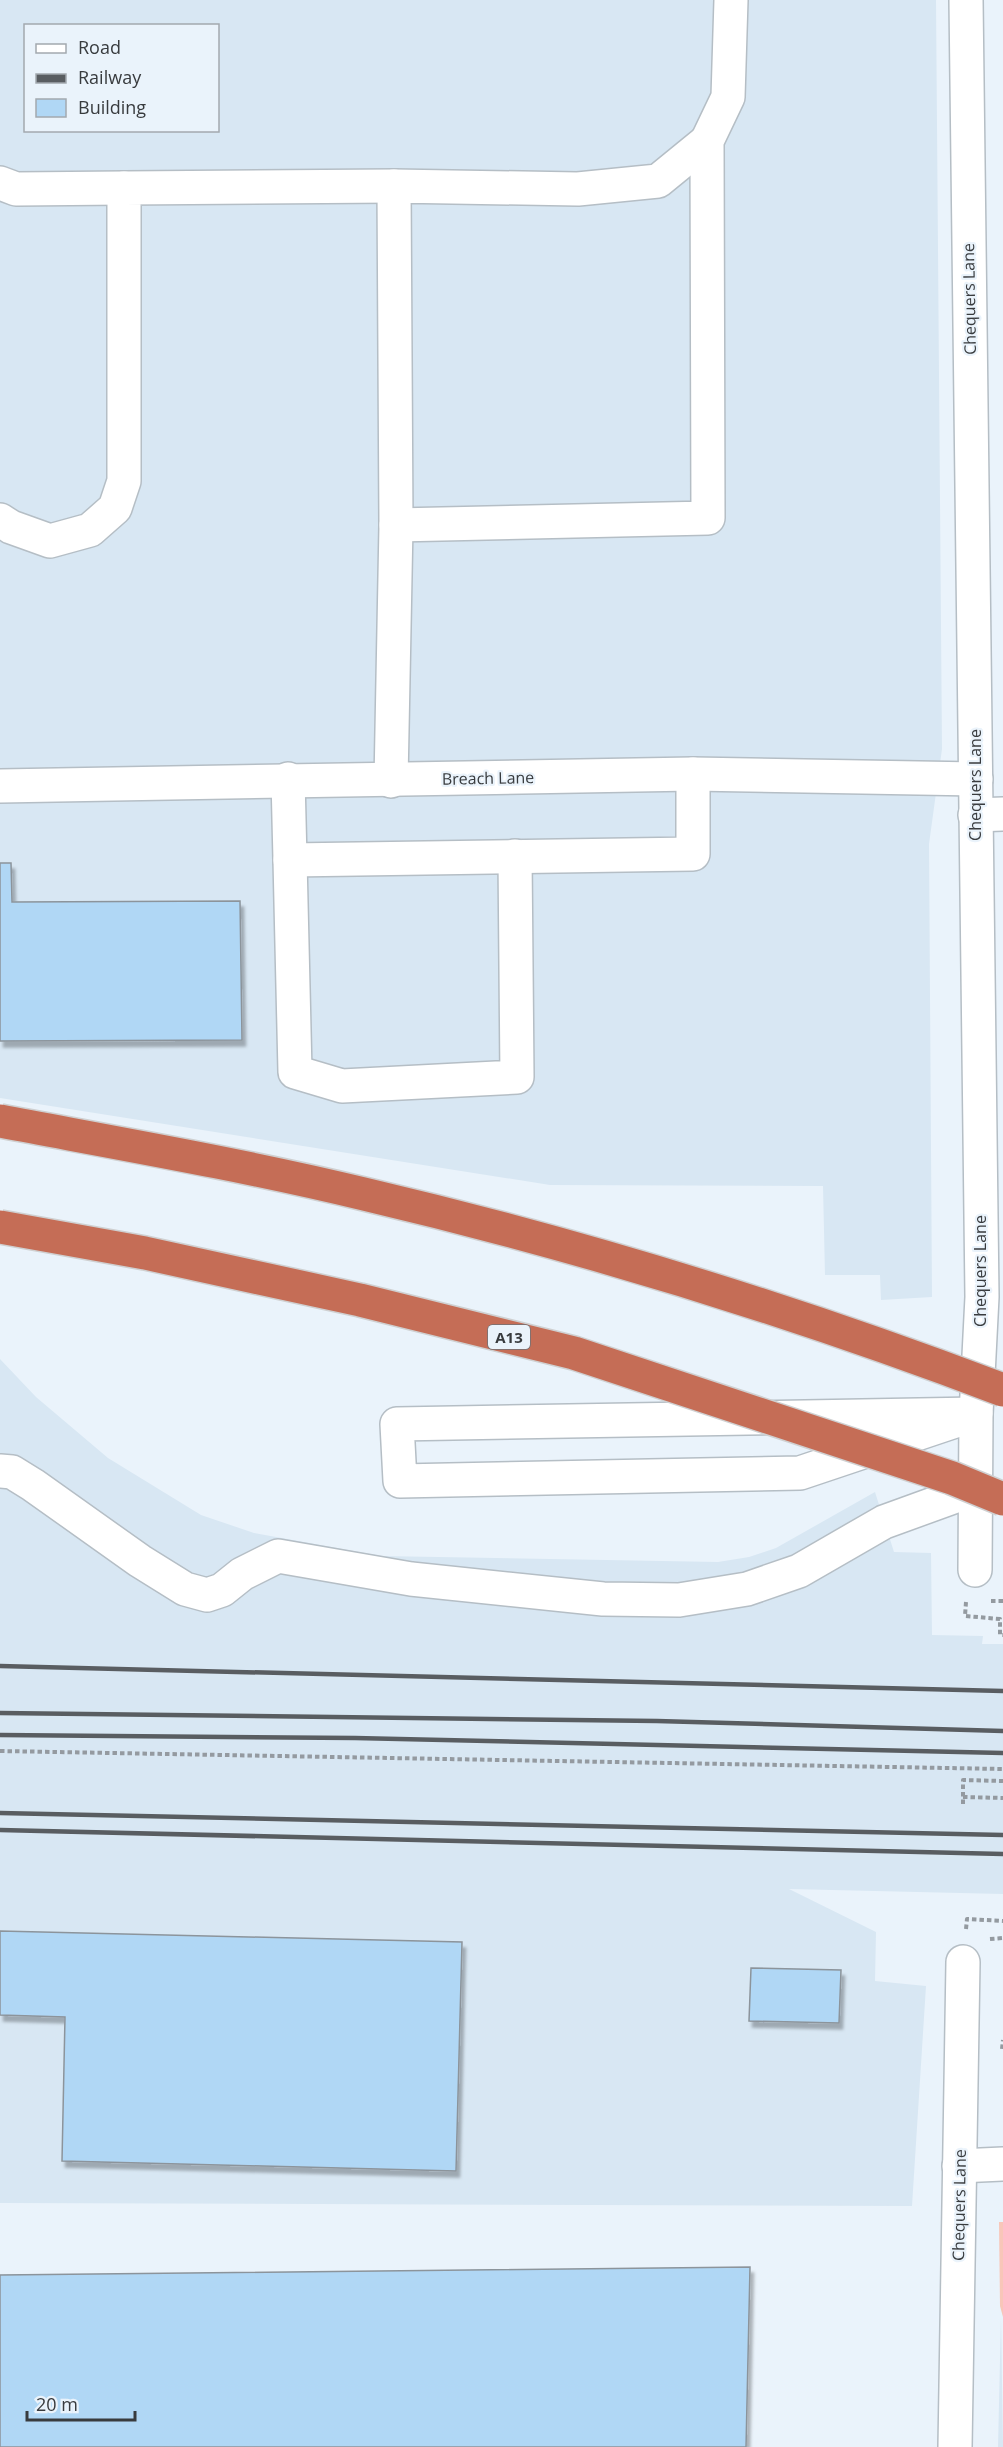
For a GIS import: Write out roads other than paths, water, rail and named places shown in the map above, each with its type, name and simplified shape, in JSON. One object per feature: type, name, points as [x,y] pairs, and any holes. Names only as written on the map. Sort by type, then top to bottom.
[{"type":"highway","points":[[0,1121],[159,1150],[363,1194],[569,1246],[781,1310],[1003,1390]]},
{"type":"highway","name":"A13","points":[[0,1227],[145,1252],[338,1295],[574,1353],[952,1478],[989,1494]]},
{"type":"street","points":[[0,183],[16,189],[394,186],[578,189],[658,181],[707,141],[728,97],[731,0]]},
{"type":"street","name":"Chequers Lane","points":[[966,0],[976,779],[989,814],[993,1296],[976,1414],[989,1494],[975,1570]]},
{"type":"street","points":[[396,525],[708,518],[707,141]]},
{"type":"street","points":[[391,781],[396,525],[394,186]]},
{"type":"street","points":[[0,520],[11,527],[50,541],[90,530],[115,508],[124,481],[124,188]]},
{"type":"street","points":[[290,860],[693,854],[693,774]]},
{"type":"street","name":"Breach Lane","points":[[0,786],[288,779],[391,781],[693,774],[976,779]]},
{"type":"street","points":[[288,779],[295,1072],[342,1086],[517,1077],[515,856]]},
{"type":"street","points":[[976,1414],[800,1473],[400,1481],[397,1424],[976,1414]]},
{"type":"street","points":[[0,1471],[12,1472],[33,1485],[140,1562],[185,1589],[207,1595],[222,1590],[242,1574],[278,1556],[411,1579],[603,1599],[679,1600],[747,1589],[799,1571],[884,1522],[989,1494]]},
{"type":"street","name":"Chequers Lane","points":[[955,2447],[963,1962]]},
{"type":"street","points":[[959,2166],[1003,2164]]},
{"type":"railway","points":[[0,1666],[1003,1691]]},
{"type":"railway","points":[[0,1713],[657,1721],[1003,1731]]},
{"type":"railway","points":[[0,1735],[355,1738],[1003,1753]]},
{"type":"railway","points":[[0,1813],[1003,1835]]},
{"type":"railway","points":[[0,1830],[1003,1854]]}]
